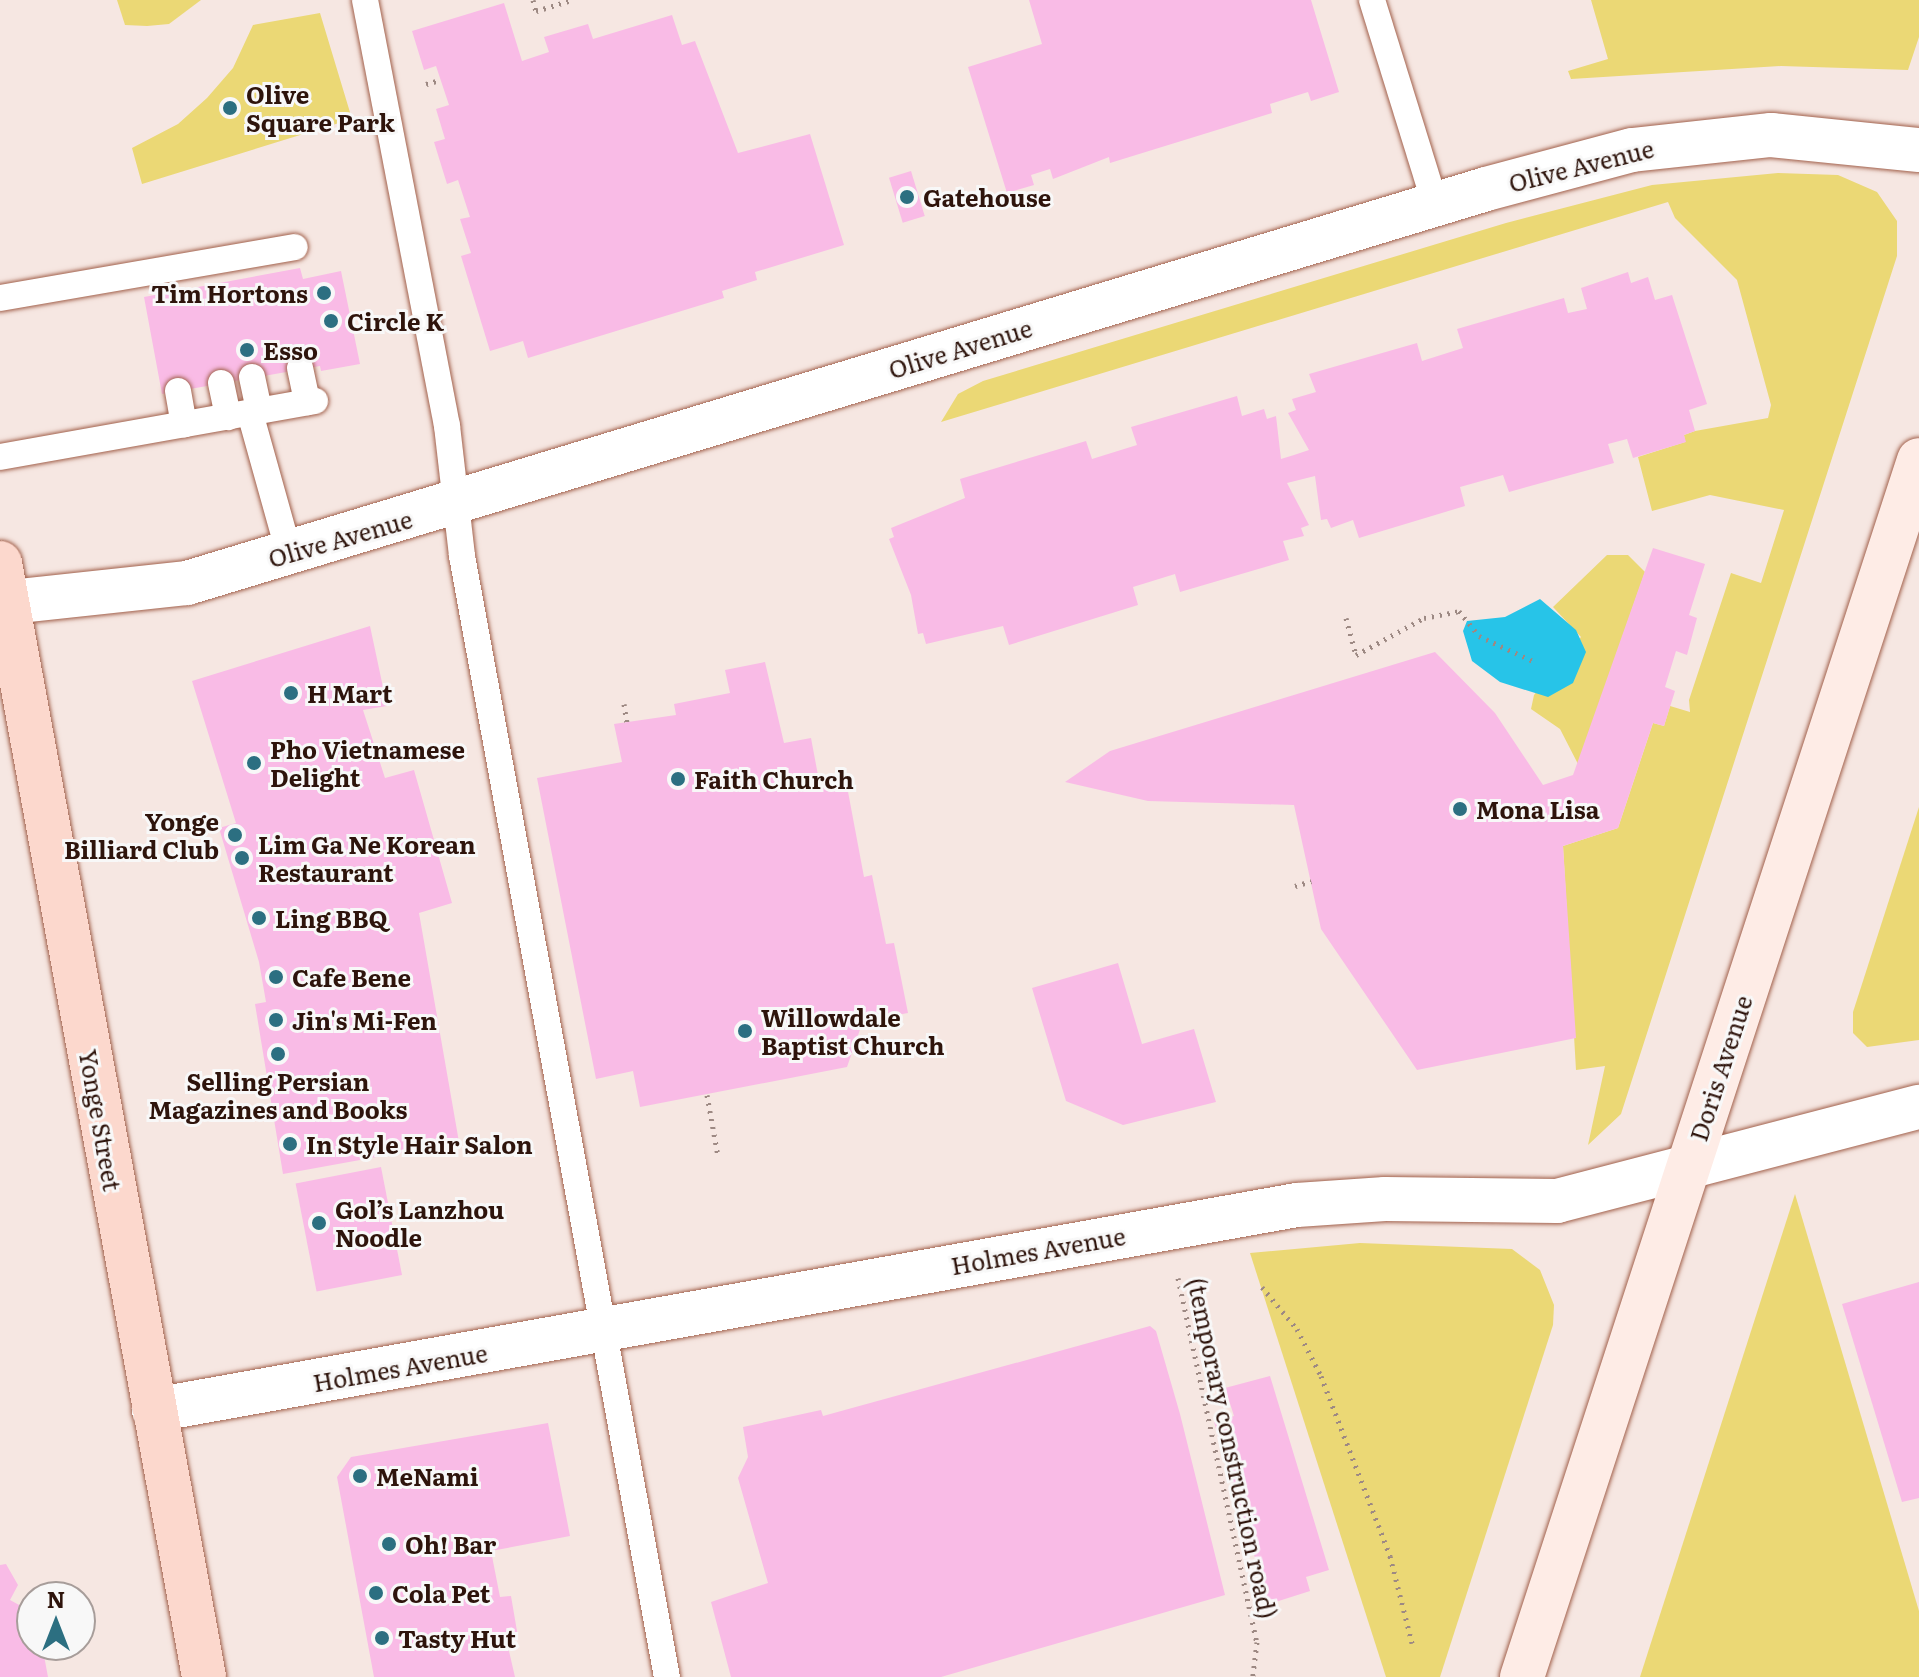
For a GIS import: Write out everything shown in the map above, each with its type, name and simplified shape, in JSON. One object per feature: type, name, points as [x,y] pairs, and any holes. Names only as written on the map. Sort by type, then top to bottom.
[{"type":"main road","name":"Yonge Street","points":[[2,589],[204,1677]]},
{"type":"street","name":"Olive Avenue","points":[[2,589],[187,583],[456,505],[1435,204],[1620,153],[1703,139],[1804,136],[1919,150]]},
{"type":"street","name":"Doris Avenue","points":[[1522,1677],[1919,460]]},
{"type":"street","name":"Holmes Avenue","points":[[154,1410],[1167,1226],[1356,1200],[1557,1201],[1688,1164],[1919,1107]]},
{"type":"lane","points":[[365,0],[447,426],[456,505],[602,1331],[667,1677]]},
{"type":"lane","points":[[1372,0],[1435,204]]},
{"type":"lane","points":[[0,298],[158,282],[285,256]]},
{"type":"lane","points":[[0,457],[311,401],[300,368]]},
{"type":"lane","points":[[246,413],[252,377]]},
{"type":"lane","points":[[221,383],[246,413],[289,553]]},
{"type":"lane","points":[[178,391],[184,424]]},
{"type":"path","points":[[533,0],[536,11],[571,0]]},
{"type":"path","points":[[1346,618],[1356,655],[1432,615],[1459,611],[1490,643],[1533,661]]},
{"type":"path","points":[[624,704],[627,722]]},
{"type":"path","points":[[1295,886],[1311,881]]},
{"type":"path","points":[[707,1095],[718,1156]]},
{"type":"path","name":"(temporary construction road)","points":[[1167,1226],[1257,1642],[1253,1677]]},
{"type":"path","points":[[1262,1287],[1297,1329],[1321,1376],[1390,1556],[1412,1643]]},
{"type":"shaded area","points":[[117,0],[201,0],[169,24],[147,26],[125,25]]},
{"type":"shaded area","points":[[1591,0],[1919,0],[1919,37],[1908,70],[1781,66],[1571,79],[1568,71],[1608,59]]},
{"type":"shaded area","points":[[320,13],[352,119],[142,184],[132,148],[178,124],[207,98],[233,68],[253,25]]},
{"type":"shaded area","points":[[1778,173],[1838,175],[1877,192],[1897,221],[1897,256],[1621,1114],[1588,1145],[1605,1066],[1576,1070],[1563,846],[1618,828],[1653,723],[1664,726],[1670,706],[1690,712],[1689,700],[1731,573],[1761,583],[1784,510],[1710,495],[1652,511],[1638,457],[1685,442],[1684,435],[1695,431],[1768,418],[1771,405],[1737,280],[1675,218],[1668,202],[941,422],[958,394],[983,381],[1506,223],[1652,185]]},
{"type":"shaded area","points":[[1607,555],[1628,555],[1645,572],[1578,764],[1560,729],[1531,709],[1534,695],[1581,637],[1553,607]]},
{"type":"shaded area","points":[[1919,807],[1919,1040],[1867,1047],[1853,1033],[1853,1012]]},
{"type":"shaded area","points":[[1795,1194],[1919,1611],[1919,1677],[1640,1677]]},
{"type":"shaded area","points":[[1360,1243],[1512,1249],[1540,1270],[1554,1305],[1553,1325],[1440,1677],[1386,1677],[1250,1253]]},
{"type":"water","points":[[1540,599],[1576,630],[1586,652],[1573,683],[1548,697],[1500,682],[1472,661],[1463,631],[1467,621],[1505,617]]},
{"type":"building","points":[[1029,0],[1311,0],[1339,92],[1311,101],[1308,92],[1270,104],[1272,113],[1110,163],[1109,157],[1053,179],[1050,169],[1031,175],[1034,185],[1007,193],[968,67],[1042,44]]},
{"type":"building","points":[[504,3],[522,61],[549,52],[544,37],[588,24],[593,39],[672,15],[682,45],[695,41],[738,153],[810,134],[844,245],[755,272],[757,280],[722,291],[724,298],[528,358],[523,341],[490,351],[461,256],[471,253],[460,219],[470,217],[458,180],[447,184],[434,142],[445,139],[436,109],[449,105],[436,66],[424,70],[412,31]]},
{"type":"building","name":"Gatehouse","points":[[911,171],[925,216],[903,223],[889,178]]},
{"type":"building","points":[[300,268],[303,279],[341,271],[360,364],[321,371],[320,366],[162,394],[144,297]]},
{"type":"building","points":[[1628,272],[1631,283],[1648,277],[1655,300],[1672,295],[1707,404],[1689,410],[1695,431],[1684,435],[1686,442],[1633,458],[1627,439],[1608,444],[1614,463],[1509,492],[1503,475],[1460,487],[1465,506],[1359,538],[1353,520],[1331,528],[1327,519],[1321,520],[1315,476],[1287,483],[1309,525],[1301,528],[1304,536],[1283,541],[1289,560],[1180,592],[1175,574],[1133,587],[1138,605],[1009,645],[1003,626],[926,644],[923,633],[918,634],[911,595],[889,539],[894,537],[891,528],[965,498],[960,479],[1086,441],[1092,459],[1137,445],[1131,427],[1237,396],[1242,416],[1264,409],[1267,419],[1276,416],[1281,459],[1294,455],[1309,450],[1288,413],[1296,410],[1292,399],[1316,392],[1309,374],[1417,343],[1422,361],[1463,348],[1457,329],[1564,298],[1568,313],[1587,309],[1581,288]]},
{"type":"building","name":"Mona Lisa","points":[[1653,548],[1705,564],[1689,615],[1697,618],[1687,655],[1676,651],[1665,687],[1675,691],[1664,726],[1653,723],[1618,828],[1563,846],[1576,1038],[1417,1070],[1321,929],[1294,805],[1148,801],[1065,782],[1110,751],[1435,652],[1495,713],[1543,785],[1573,775]]},
{"type":"building","points":[[370,626],[387,706],[363,710],[385,778],[414,770],[452,903],[419,913],[459,1142],[283,1174],[255,1004],[266,1002],[259,962],[219,828],[236,823],[192,681]]},
{"type":"building","points":[[765,662],[784,743],[811,738],[820,786],[846,781],[864,877],[872,875],[886,944],[894,943],[908,1013],[863,1021],[847,1067],[640,1107],[633,1071],[596,1079],[537,778],[622,762],[614,724],[676,715],[674,704],[730,693],[725,670]]},
{"type":"building","points":[[1118,963],[1142,1044],[1194,1029],[1216,1102],[1123,1125],[1066,1101],[1032,988]]},
{"type":"building","points":[[381,1167],[402,1275],[317,1292],[296,1184]]},
{"type":"building","points":[[1919,1282],[1919,1498],[1902,1502],[1842,1304]]},
{"type":"building","points":[[1150,1326],[1156,1331],[1180,1414],[1225,1595],[941,1677],[731,1677],[711,1602],[768,1583],[738,1478],[748,1457],[743,1427],[821,1410],[823,1416]]},
{"type":"building","points":[[1270,1376],[1329,1570],[1306,1577],[1310,1591],[1269,1604],[1214,1422],[1234,1416],[1225,1388]]},
{"type":"building","points":[[548,1423],[570,1536],[491,1551],[500,1597],[511,1596],[518,1637],[506,1638],[515,1677],[374,1677],[337,1477],[351,1457]]},
{"type":"building","points":[[6,1564],[16,1582],[10,1600],[16,1603],[16,1661],[45,1661],[48,1677],[0,1677],[0,1565]]},
{"type":"place","name":"Olive Square Park","points":[[230,108]]},
{"type":"place","name":"Gatehouse","points":[[907,197]]},
{"type":"place","name":"Tim Hortons","points":[[324,293]]},
{"type":"place","name":"Circle K","points":[[331,321]]},
{"type":"place","name":"Esso","points":[[247,350]]},
{"type":"place","name":"H Mart","points":[[291,693]]},
{"type":"place","name":"Pho Vietnamese Delight","points":[[254,763]]},
{"type":"place","name":"Faith Church","points":[[678,779]]},
{"type":"place","name":"Mona Lisa","points":[[1460,809]]},
{"type":"place","name":"Yonge Billiard Club","points":[[235,835]]},
{"type":"place","name":"Lim Ga Ne Korean Restaurant","points":[[242,858]]},
{"type":"place","name":"Ling BBQ","points":[[259,918]]},
{"type":"place","name":"Cafe Bene","points":[[276,977]]},
{"type":"place","name":"Jin's Mi-Fen","points":[[276,1020]]},
{"type":"place","name":"Willowdale Baptist Church","points":[[745,1031]]},
{"type":"place","name":"Selling Persian Magazines and Books","points":[[278,1054]]},
{"type":"place","name":"In Style Hair Salon","points":[[290,1144]]},
{"type":"place","name":"Gol’s Lanzhou Noodle","points":[[319,1223]]},
{"type":"place","name":"MeNami","points":[[360,1476]]},
{"type":"place","name":"Oh! Bar","points":[[389,1544]]},
{"type":"place","name":"Cola Pet","points":[[376,1593]]},
{"type":"place","name":"Tasty Hut","points":[[382,1638]]}]
